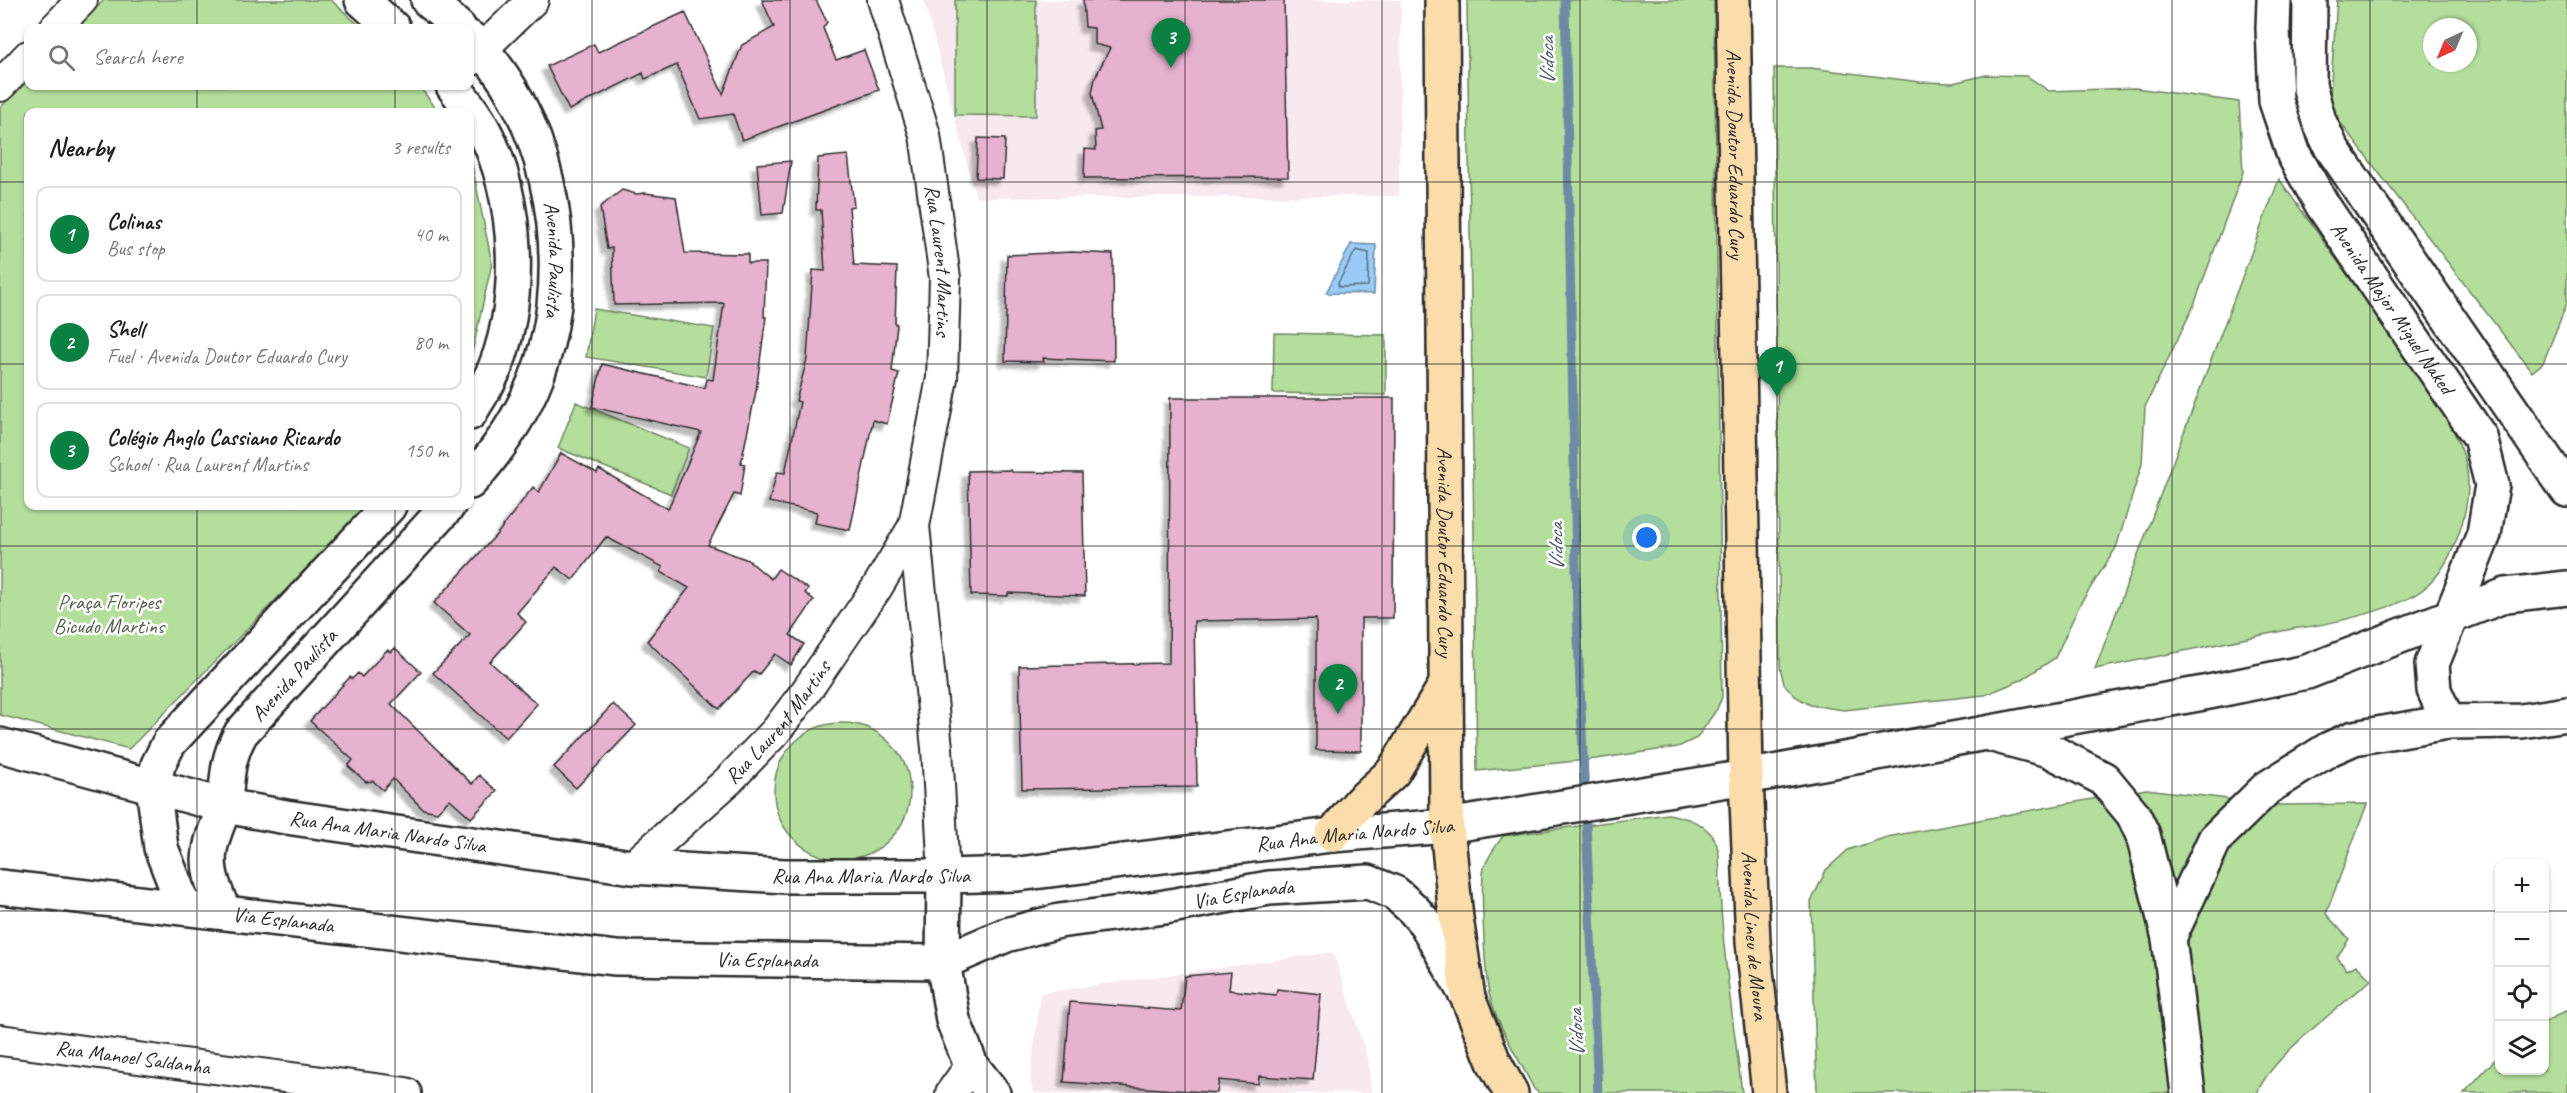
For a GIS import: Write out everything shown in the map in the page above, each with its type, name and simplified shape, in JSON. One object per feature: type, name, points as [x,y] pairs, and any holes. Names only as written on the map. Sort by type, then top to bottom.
[{"type":"main road","points":[[362,0],[389,24]]},
{"type":"main road","name":"Avenida Paulista","points":[[429,0],[451,24]]},
{"type":"main road","name":"Avenida Doutor Eduardo Cury","points":[[1442,0],[1447,826],[1456,918],[1468,998],[1494,1062],[1511,1093]]},
{"type":"main road","name":"Avenida Doutor Eduardo Cury","points":[[1732,0],[1746,777]]},
{"type":"main road","name":"Avenida Major Miguel Naked","points":[[2274,0],[2276,101],[2294,155],[2323,206],[2480,437],[2492,485],[2484,534],[2432,664],[2433,690],[2448,722]]},
{"type":"main road","name":"Avenida Major Miguel Naked","points":[[2310,0],[2309,85],[2319,121],[2331,147],[2567,490]]},
{"type":"main road","name":"Avenida Paulista","points":[[474,48],[510,87],[524,112],[536,146],[552,211],[555,285],[554,316],[547,346],[527,400],[500,446],[474,477]]},
{"type":"main road","name":"Avenida Paulista","points":[[456,90],[469,108]]},
{"type":"main road","name":"Avenida Paulista","points":[[474,115],[492,147],[501,175],[512,239],[511,294],[503,342],[489,380],[474,405]]},
{"type":"main road","points":[[184,908],[161,848],[153,786],[158,765],[169,743],[385,510]]},
{"type":"main road","name":"Avenida Paulista","points":[[224,912],[210,879],[209,857],[213,834],[225,806],[232,750],[241,733],[444,510]]},
{"type":"main road","name":"Rua Ana Maria Nardo Silva","points":[[0,745],[225,806],[286,817],[632,867],[785,876],[1018,874],[1332,835],[1447,826],[1746,777],[1985,733],[2307,672],[2451,614],[2506,595],[2567,588]]},
{"type":"main road","points":[[1332,835],[1360,802],[1394,772],[1446,685]]},
{"type":"main road","points":[[2169,938],[2215,839],[2267,788],[2329,749],[2354,738],[2448,722],[2521,721],[2567,714]]},
{"type":"main road","points":[[1985,733],[2049,750],[2104,779],[2133,814],[2143,835],[2169,938],[2188,1093]]},
{"type":"main road","name":"Avenida Lineu de Moura","points":[[1746,777],[1753,942],[1769,1093]]},
{"type":"main road","points":[[944,876],[942,962],[953,1020],[971,1065],[993,1093]]},
{"type":"main road","name":"Via Esplanada","points":[[0,887],[616,958],[942,962],[1006,935],[1059,921],[1165,907],[1269,888],[1368,882],[1395,893],[1426,924],[1468,998]]},
{"type":"street","points":[[59,24],[82,0]]},
{"type":"street","points":[[474,41],[533,0]]},
{"type":"street","name":"Rua Laurent Martins","points":[[883,0],[926,135],[945,278],[942,378],[914,526],[937,748],[944,876]]},
{"type":"street","points":[[0,86],[24,60]]},
{"type":"street","name":"Rua Laurent Martins","points":[[632,867],[728,781],[776,731],[876,589],[914,526]]},
{"type":"street","name":"Rua Manoel Saldanha","points":[[0,1040],[390,1092]]},
{"type":"street","points":[[951,1093],[971,1065]]},
{"type":"shaded area","points":[[924,0],[1401,0],[1399,196],[976,198]]},
{"type":"shaded area","points":[[1333,952],[1369,1062],[1371,1093],[1034,1093],[1030,1082],[1040,993]]},
{"type":"green space","points":[[104,0],[331,0],[358,24],[80,24]]},
{"type":"green space","points":[[955,0],[1036,0],[1036,116],[955,115]]},
{"type":"green space","points":[[1467,0],[1714,0],[1722,697],[1717,709],[1697,738],[1678,747],[1596,759],[1477,771]]},
{"type":"green space","points":[[2337,0],[2567,0],[2567,303],[2543,363],[2532,372],[2329,108]]},
{"type":"green space","points":[[1774,68],[1811,68],[1920,82],[1953,83],[1986,75],[2027,76],[2049,91],[2135,88],[2239,102],[2243,172],[2194,305],[2145,407],[2142,464],[2116,548],[2080,604],[2055,658],[2021,680],[1985,695],[1844,710],[1810,705],[1795,696],[1784,684],[1780,667]]},
{"type":"green space","name":"Praça Floripes Bicudo Martins","points":[[24,82],[24,90],[422,90],[436,108],[24,108],[24,510],[364,510],[129,749],[0,715],[0,108]]},
{"type":"green space","points":[[474,175],[492,263],[474,344]]},
{"type":"green space","points":[[2279,179],[2436,399],[2457,439],[2464,456],[2468,480],[2465,513],[2454,547],[2446,563],[2426,587],[2399,603],[2343,620],[2095,669]]},
{"type":"green space","points":[[594,309],[714,328],[706,377],[586,357]]},
{"type":"green space","points":[[1274,333],[1386,335],[1386,395],[1273,393]]},
{"type":"green space","points":[[576,402],[689,448],[671,494],[558,448]]},
{"type":"green space","points":[[842,723],[868,728],[880,734],[890,743],[899,753],[905,765],[910,791],[905,817],[899,829],[890,839],[880,848],[868,854],[842,859],[816,854],[804,848],[794,839],[785,829],[779,817],[774,791],[779,765],[785,753],[794,743],[804,734],[816,728]]},
{"type":"green space","points":[[2146,789],[2278,805],[2367,804],[2326,914],[2349,939],[2337,957],[2347,970],[2356,965],[2371,980],[2292,1048],[2265,1078],[2257,1093],[1817,1093],[1811,902],[1826,870],[1848,850],[1887,837]]},
{"type":"green space","points":[[1668,814],[1686,818],[1703,826],[1712,835],[1717,847],[1729,991],[1742,1093],[1539,1093],[1534,1089],[1497,1018],[1489,993],[1483,910],[1484,868],[1492,851],[1503,836]]},
{"type":"green space","points":[[2567,1010],[2567,1093],[2464,1093],[2495,1059],[2495,1075],[2549,1075],[2549,1020]]},
{"type":"water","points":[[1351,244],[1376,245],[1374,294],[1326,293]]},
{"type":"building","points":[[762,0],[816,0],[827,22],[823,28],[836,60],[864,50],[879,90],[742,140],[733,114],[700,119],[677,65],[645,79],[643,73],[569,110],[547,66],[594,44],[598,52],[685,12],[723,94],[742,45],[774,27]]},
{"type":"building","points":[[1083,0],[1284,0],[1288,177],[1084,178],[1085,149],[1096,150],[1095,131],[1101,130],[1092,93],[1095,78],[1110,48],[1094,44],[1094,28],[1085,27]]},
{"type":"building","points":[[978,138],[1005,139],[1003,179],[976,178]]},
{"type":"building","points":[[848,155],[854,206],[849,207],[854,265],[897,267],[895,324],[897,324],[892,371],[899,373],[887,424],[873,420],[850,530],[815,523],[817,512],[769,502],[777,472],[785,473],[800,402],[796,401],[807,359],[813,270],[825,271],[821,210],[816,210],[818,158]]},
{"type":"building","points":[[791,161],[783,213],[762,215],[757,164]]},
{"type":"building","points":[[622,190],[636,194],[676,197],[685,253],[748,254],[748,263],[766,263],[764,317],[766,317],[756,391],[741,463],[745,464],[740,496],[734,494],[708,545],[748,560],[771,579],[778,569],[808,589],[805,593],[814,600],[790,635],[804,644],[791,665],[775,654],[759,674],[754,671],[719,709],[647,641],[689,588],[661,572],[663,567],[606,537],[573,580],[556,567],[517,613],[526,622],[490,662],[537,704],[506,738],[433,673],[470,635],[434,603],[497,534],[533,487],[539,492],[561,453],[597,473],[599,469],[668,509],[701,432],[592,407],[602,364],[705,388],[707,379],[713,380],[724,303],[614,305],[612,248],[607,249],[600,207]]},
{"type":"building","points":[[1072,252],[1113,254],[1114,361],[1043,358],[1044,362],[1005,361],[1007,255]]},
{"type":"building","points":[[1170,398],[1394,398],[1393,618],[1361,618],[1361,751],[1316,750],[1316,619],[1194,621],[1197,787],[1022,789],[1019,666],[1169,663]]},
{"type":"building","points":[[1011,470],[1012,472],[1082,473],[1085,596],[1008,593],[1008,596],[971,595],[968,471]]},
{"type":"building","points":[[395,648],[421,672],[391,704],[472,784],[479,775],[497,791],[471,818],[450,799],[437,812],[423,809],[393,779],[383,790],[373,781],[366,782],[348,766],[353,760],[310,721],[350,677],[352,679],[358,673],[362,677],[387,650],[391,652]]},
{"type":"building","points":[[613,704],[636,725],[576,788],[554,767]]},
{"type":"building","points":[[1231,972],[1229,990],[1276,995],[1277,989],[1321,994],[1313,1080],[1259,1076],[1258,1084],[1219,1080],[1217,1093],[1064,1082],[1070,1002],[1181,1011],[1185,976]]},
{"type":"waterway","name":"Vidoca","points":[[1565,0],[1577,617],[1598,1093]]},
{"type":"place","name":"Colégio Anglo Cassiano Ricardo","points":[[1171,68]]},
{"type":"place","name":"Colinas","points":[[1777,397]]},
{"type":"place","name":"Shell","points":[[1338,714]]}]
